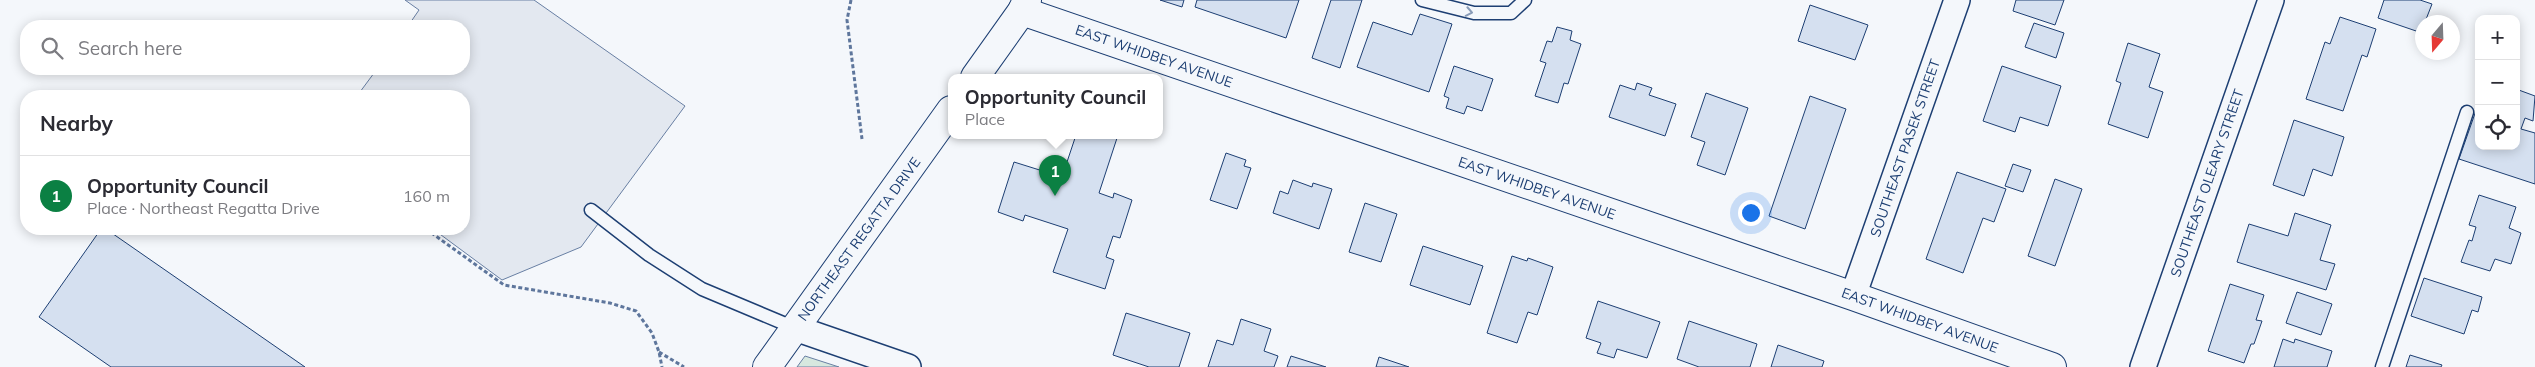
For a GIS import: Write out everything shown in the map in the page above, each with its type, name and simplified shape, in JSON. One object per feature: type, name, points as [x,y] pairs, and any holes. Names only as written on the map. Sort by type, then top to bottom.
[{"type":"street","name":"SOUTHEAST PASEK STREET","points":[[1854,296],[1956,0]]},
{"type":"street","name":"SOUTHEAST OLEARY STREET","points":[[2144,367],[2271,0]]},
{"type":"street","name":"EAST WHIDBEY AVENUE","points":[[1024,6],[2052,367]]},
{"type":"street","points":[[977,74],[1024,6]]},
{"type":"street","name":"NORTHEAST REGATTA DRIVE","points":[[767,367],[948,114]]},
{"type":"street","points":[[795,328],[908,367]]},
{"type":"lane","points":[[1422,0],[1474,13],[1511,13],[1525,0]]},
{"type":"lane","points":[[2382,367],[2467,112]]},
{"type":"lane","points":[[591,210],[650,255],[702,289],[795,328]]},
{"type":"path","points":[[851,0],[847,20],[862,139]]},
{"type":"path","points":[[434,235],[504,285],[610,303],[636,311],[652,333],[660,352],[662,367]]},
{"type":"path","points":[[660,352],[684,367]]},
{"type":"shaded area","points":[[405,0],[534,0],[685,106],[581,247],[502,280],[441,235],[470,235],[470,90],[361,90],[373,75],[470,75],[470,20],[412,20],[419,10]]},
{"type":"shaded area","points":[[805,356],[839,367],[797,367]]},
{"type":"building","points":[[1160,0],[1184,0],[1182,7]]},
{"type":"building","points":[[1197,0],[1299,0],[1286,38],[1195,7]]},
{"type":"building","points":[[1331,0],[1362,0],[1340,68],[1312,58]]},
{"type":"building","points":[[2016,0],[2064,0],[2055,25],[2013,11]]},
{"type":"building","points":[[2384,0],[2420,0],[2432,4],[2428,15],[2415,15],[2415,31],[2378,18]]},
{"type":"building","points":[[1810,5],[1868,25],[1855,60],[1798,41]]},
{"type":"building","points":[[1420,14],[1452,24],[1429,92],[1357,67],[1373,22],[1412,35]]},
{"type":"building","points":[[2340,17],[2376,29],[2367,57],[2362,55],[2343,111],[2306,99],[2325,42],[2330,44]]},
{"type":"building","points":[[2034,23],[2064,33],[2056,58],[2025,47]]},
{"type":"building","points":[[1557,27],[1572,31],[1570,40],[1581,44],[1568,84],[1564,83],[1558,103],[1535,96],[1546,63],[1540,61],[1547,41],[1552,42]]},
{"type":"building","points":[[2128,43],[2160,54],[2149,87],[2163,92],[2148,138],[2108,124],[2121,83],[2116,81]]},
{"type":"building","points":[[1454,66],[1493,79],[1482,111],[1467,106],[1464,114],[1446,108],[1449,98],[1444,96]]},
{"type":"building","points":[[2002,66],[2061,86],[2048,126],[2020,117],[2015,132],[1983,121]]},
{"type":"building","points":[[1637,83],[1652,88],[1649,95],[1676,104],[1665,136],[1609,117],[1620,85],[1635,90]]},
{"type":"building","points":[[2520,90],[2535,96],[2533,121],[2525,118],[2521,129],[2535,133],[2535,184],[2459,159],[2475,113],[2475,150],[2520,150]]},
{"type":"building","points":[[1706,93],[1748,108],[1725,175],[1697,165],[1705,142],[1691,137]]},
{"type":"building","points":[[1810,96],[1846,109],[1805,229],[1769,216]]},
{"type":"building","points":[[2294,120],[2344,137],[2332,176],[2313,169],[2304,196],[2273,185]]},
{"type":"building","points":[[1075,139],[1117,139],[1099,193],[1113,198],[1114,193],[1132,200],[1120,238],[1113,236],[1106,257],[1114,260],[1105,289],[1053,272],[1068,229],[1025,215],[1023,221],[998,212],[1014,162],[1062,177]]},
{"type":"building","points":[[1226,153],[1246,160],[1244,166],[1251,168],[1237,209],[1210,200]]},
{"type":"building","points":[[2013,164],[2031,170],[2023,192],[2005,186]]},
{"type":"building","points":[[1957,172],[2006,189],[1994,222],[1983,218],[1963,273],[1926,259]]},
{"type":"building","points":[[2055,179],[2082,189],[2055,266],[2028,256]]},
{"type":"building","points":[[1293,180],[1312,187],[1313,183],[1332,189],[1319,229],[1273,213],[1280,191],[1288,194]]},
{"type":"building","points":[[2479,195],[2516,207],[2509,228],[2521,233],[2511,264],[2495,259],[2490,271],[2461,262],[2469,240],[2472,241],[2476,227],[2469,225]]},
{"type":"building","points":[[1365,203],[1397,214],[1381,262],[1349,252]]},
{"type":"building","points":[[2295,213],[2331,225],[2320,260],[2335,264],[2326,290],[2237,262],[2249,224],[2288,236]]},
{"type":"building","points":[[97,235],[115,235],[305,367],[111,367],[39,317]]},
{"type":"building","points":[[1423,246],[1483,266],[1470,305],[1410,285]]},
{"type":"building","points":[[1512,256],[1527,261],[1528,258],[1553,267],[1537,315],[1528,312],[1517,343],[1487,333]]},
{"type":"building","points":[[2424,278],[2482,297],[2478,312],[2472,310],[2464,334],[2411,316]]},
{"type":"building","points":[[2230,284],[2264,295],[2256,320],[2262,321],[2254,344],[2251,344],[2244,363],[2208,351]]},
{"type":"building","points":[[2297,292],[2332,304],[2321,335],[2286,323]]},
{"type":"building","points":[[1598,301],[1660,322],[1647,358],[1617,349],[1614,358],[1597,353],[1601,343],[1586,338]]},
{"type":"building","points":[[1126,313],[1190,333],[1179,367],[1149,367],[1113,355]]},
{"type":"building","points":[[1241,319],[1271,329],[1264,351],[1278,356],[1274,367],[1208,367],[1217,340],[1233,345]]},
{"type":"building","points":[[1689,321],[1757,344],[1750,367],[1699,367],[1677,359]]},
{"type":"building","points":[[2283,339],[2294,343],[2295,339],[2332,351],[2327,367],[2274,367]]},
{"type":"building","points":[[1778,345],[1824,361],[1822,367],[1771,367]]},
{"type":"building","points":[[2410,355],[2442,365],[2441,367],[2406,367]]},
{"type":"building","points":[[1291,356],[1326,367],[1287,367]]},
{"type":"building","points":[[1379,357],[1409,367],[1376,367]]},
{"type":"place","name":"Opportunity Council","points":[[1055,196]]}]
